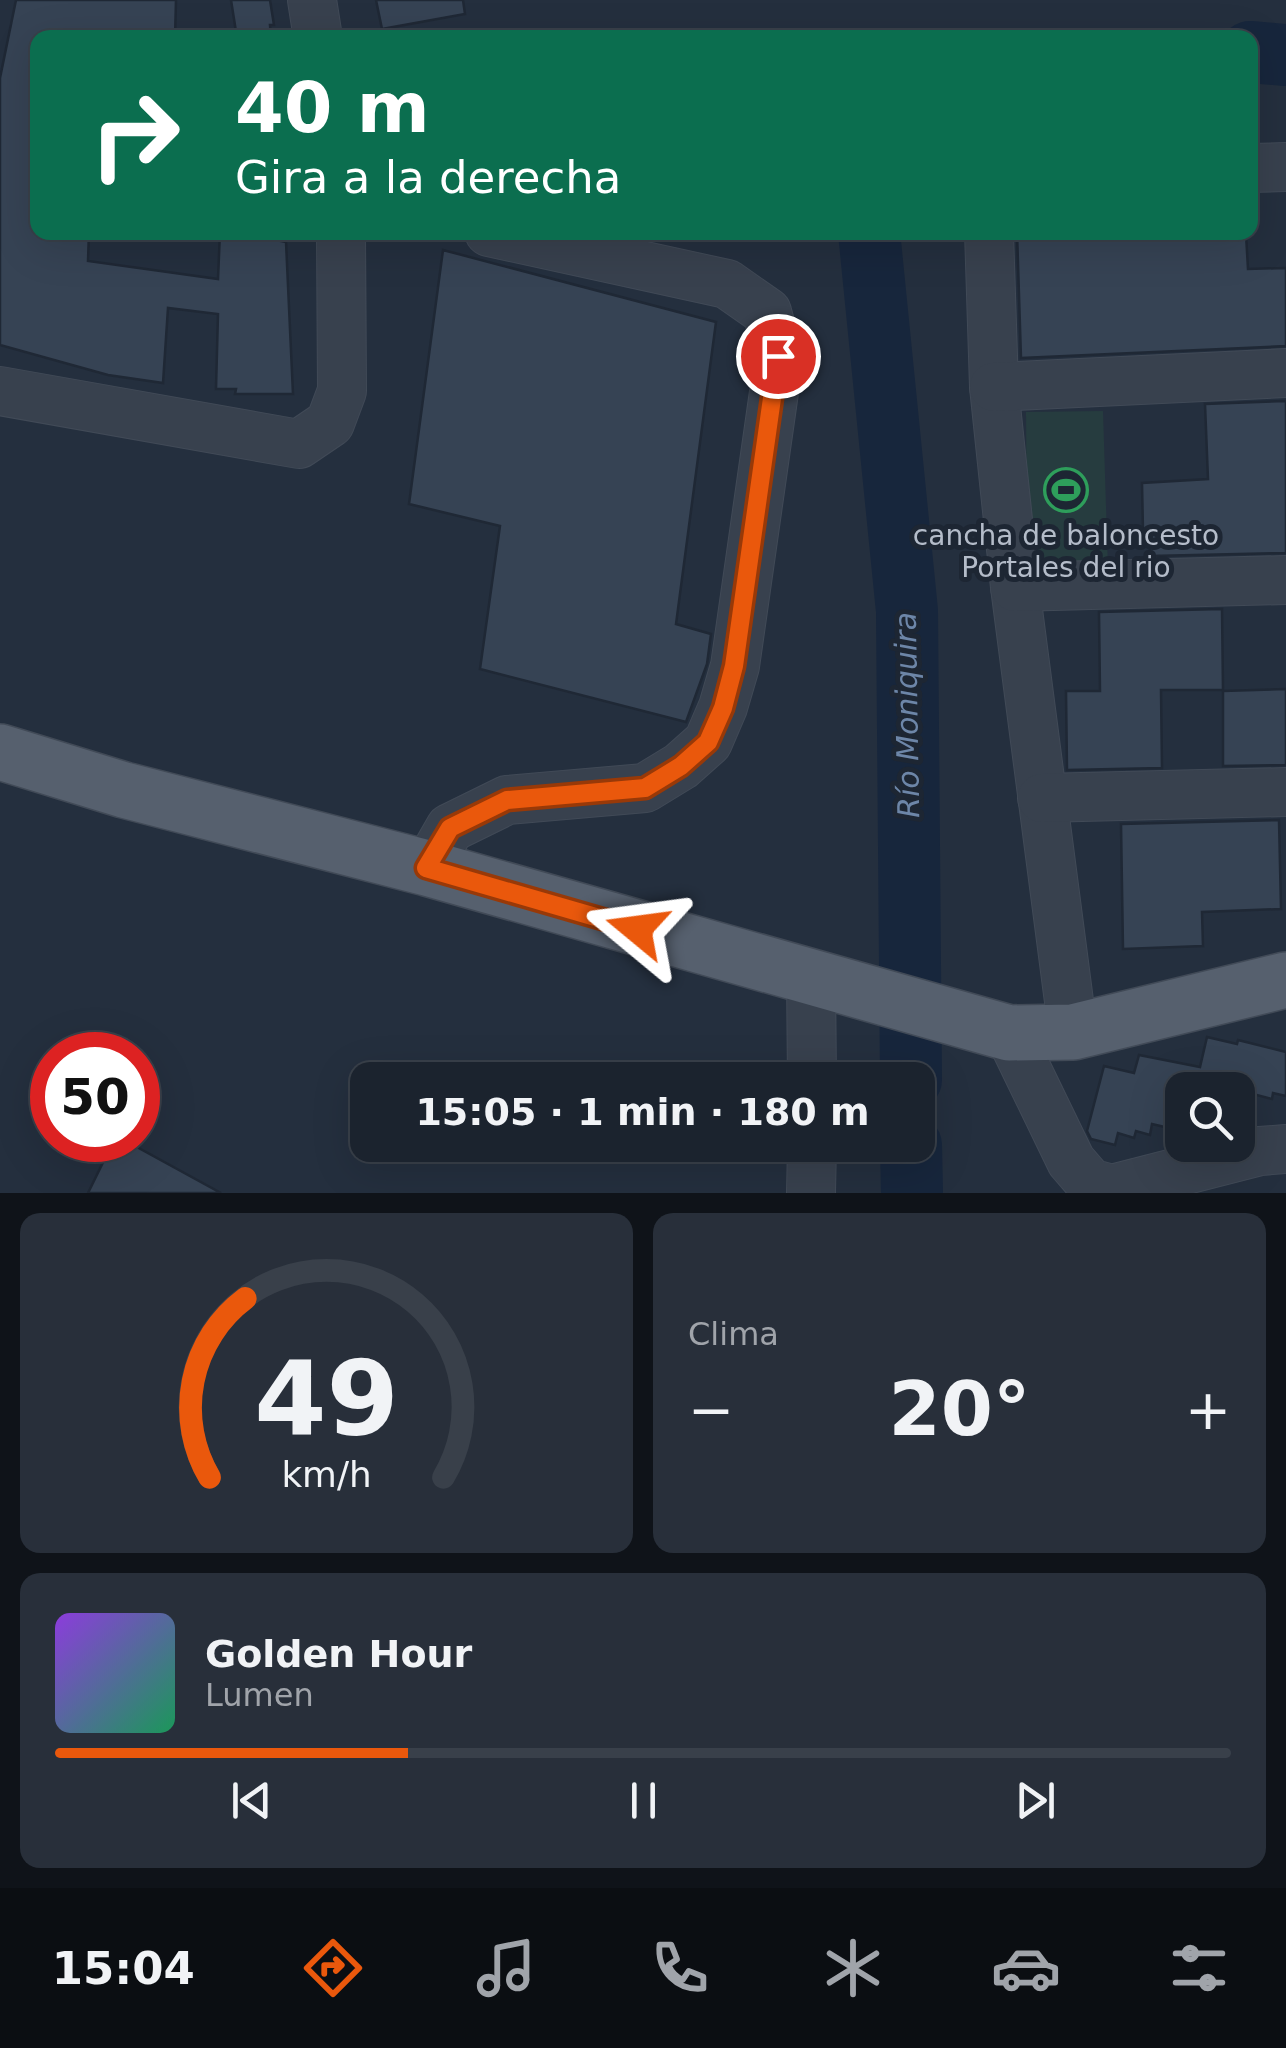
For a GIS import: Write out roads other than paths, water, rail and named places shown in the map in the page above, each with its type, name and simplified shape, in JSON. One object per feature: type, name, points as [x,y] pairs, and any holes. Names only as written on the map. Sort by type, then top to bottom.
[{"type":"main road","points":[[0,752],[124,790],[426,868],[990,1028],[1073,1032],[1286,980]]},
{"type":"street","points":[[312,0],[317,30]]},
{"type":"street","points":[[1258,168],[1286,168]]},
{"type":"street","points":[[0,391],[300,444],[330,423],[342,391],[341,240]]},
{"type":"street","points":[[426,868],[450,828],[507,800],[645,788],[681,766],[708,742],[723,708],[734,666],[778,356],[767,312],[727,284],[526,240]]},
{"type":"street","points":[[989,240],[994,388],[1015,588],[1073,1032]]},
{"type":"street","points":[[994,388],[1286,373]]},
{"type":"street","points":[[1015,588],[1286,580]]},
{"type":"street","points":[[1042,798],[1286,792]]},
{"type":"street","points":[[816,1062],[831,984]]},
{"type":"street","points":[[990,1028],[1071,1162],[1090,1182],[1112,1189],[1143,1189],[1260,1151],[1286,1149]]},
{"type":"street","points":[[811,1193],[812,1162]]},
{"type":"waterway","name":"Río Moniquira","points":[[1258,53],[1286,55]]},
{"type":"waterway","name":"Río Moniquira","points":[[870,240],[907,611],[911,1062]]},
{"type":"waterway","name":"Río Moniquira","points":[[911,1162],[912,1193]]},
{"type":"place","name":"cancha de baloncesto Portales del rio","points":[[1066,490]]}]
